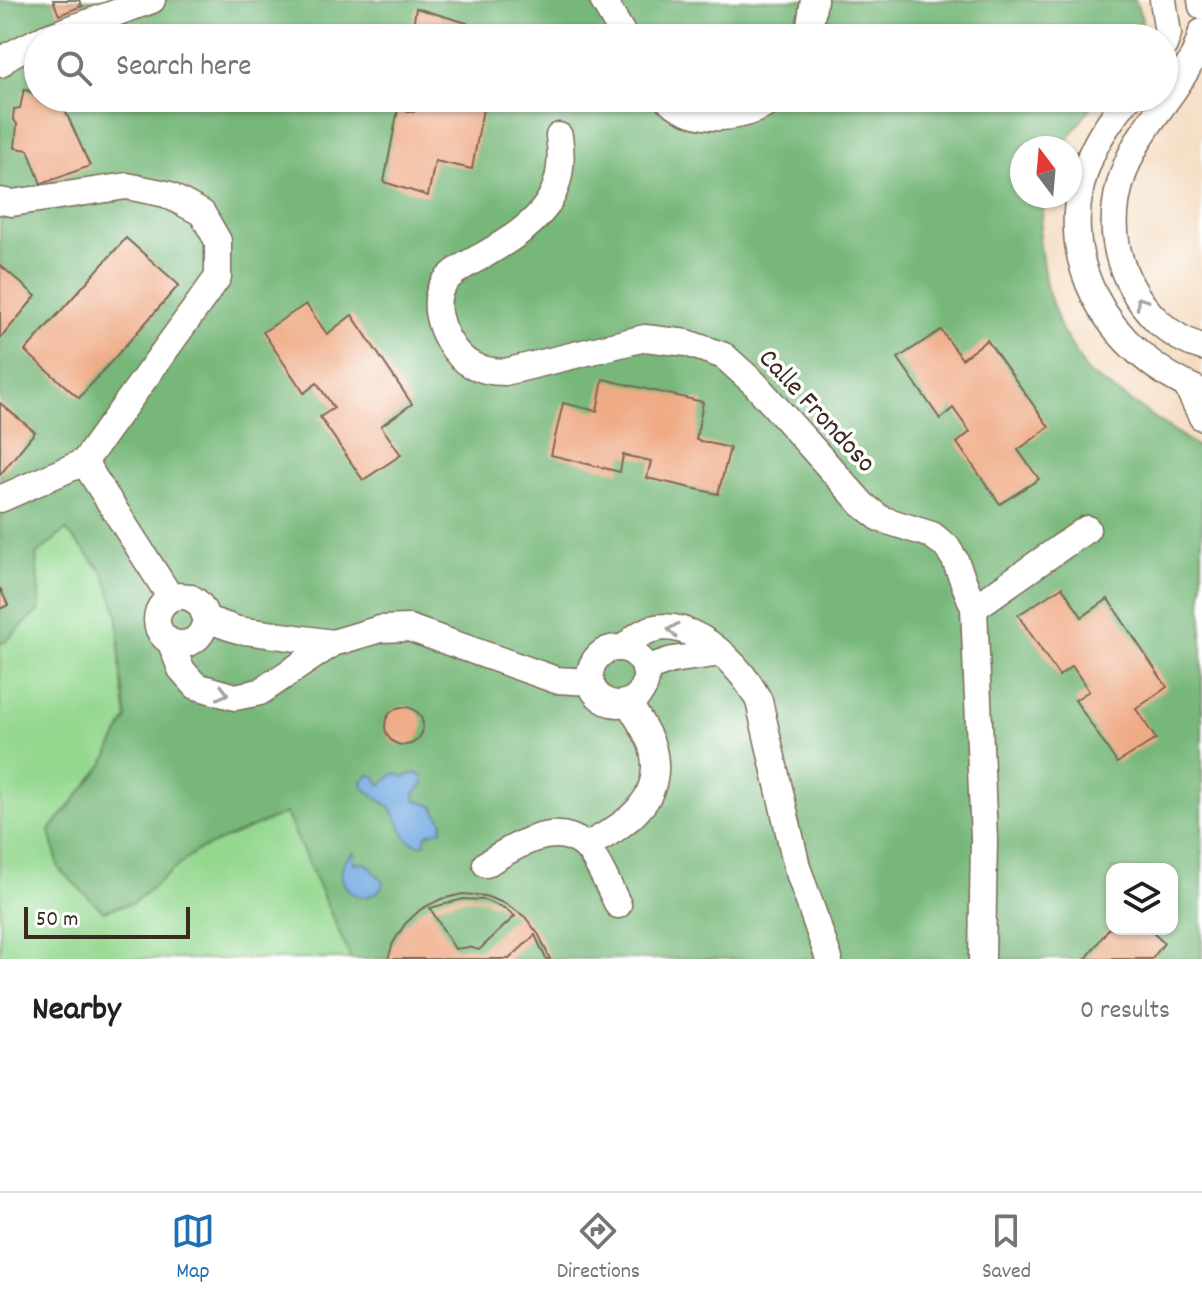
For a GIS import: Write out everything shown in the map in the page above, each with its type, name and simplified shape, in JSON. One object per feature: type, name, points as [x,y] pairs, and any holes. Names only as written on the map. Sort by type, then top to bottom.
[{"type":"street","points":[[84,24],[152,0]]},
{"type":"street","points":[[603,0],[617,24]]},
{"type":"street","points":[[810,24],[814,0]]},
{"type":"street","points":[[1163,0],[1168,24]]},
{"type":"street","points":[[1178,85],[1195,57],[1202,32]]},
{"type":"street","points":[[0,64],[24,48]]},
{"type":"street","points":[[689,112],[706,118],[733,118],[750,112]]},
{"type":"street","points":[[1118,112],[1091,156],[1082,185],[1077,216],[1086,278],[1100,309],[1136,352],[1158,369],[1195,389],[1202,417]]},
{"type":"street","points":[[1159,112],[1130,155],[1118,184],[1114,224],[1123,270],[1147,311],[1187,343],[1202,347]]},
{"type":"street","name":"Calle Frondoso","points":[[559,136],[563,159],[555,193],[546,210],[530,225],[456,270],[443,285],[438,297],[439,312],[449,342],[458,355],[489,372],[505,372],[603,347],[654,338],[687,343],[724,356],[755,384],[863,505],[881,519],[932,535],[947,547],[974,608],[984,839],[982,959]]},
{"type":"street","points":[[0,201],[12,203],[127,186],[166,194],[202,213],[218,241],[218,277],[84,462],[0,499]]},
{"type":"street","points":[[84,462],[171,598]]},
{"type":"street","points":[[974,608],[1087,529]]},
{"type":"street","points":[[171,643],[183,645],[196,641],[204,631],[206,619],[202,607],[194,599],[182,596],[171,598],[160,607],[156,621],[160,634],[171,643],[181,669],[196,686],[235,697],[260,692],[333,643],[380,629],[409,628],[556,680],[591,682]]},
{"type":"street","points":[[206,619],[238,630],[333,643]]},
{"type":"street","points":[[625,648],[643,631],[667,627],[700,638],[722,653],[749,682],[759,701],[797,867],[829,959]]},
{"type":"street","points":[[625,648],[639,657],[645,669],[646,682],[639,694],[628,702],[615,704],[602,699],[591,682],[593,663],[602,653],[625,648]]},
{"type":"street","points":[[645,669],[682,658],[722,653]]},
{"type":"street","points":[[586,846],[635,815],[646,803],[651,790],[652,748],[628,702]]},
{"type":"street","points":[[486,864],[529,840],[562,835],[586,846],[618,905]]},
{"type":"green space","points":[[0,0],[1135,0],[1141,24],[24,24],[24,112],[1087,112],[1070,136],[1010,136],[1010,208],[1043,208],[1039,240],[1046,286],[1061,329],[1087,372],[1202,450],[1202,959],[351,959],[286,813],[196,851],[133,903],[103,911],[59,869],[50,830],[103,765],[127,718],[118,615],[104,573],[66,530],[36,555],[40,609],[5,642],[0,643]]},
{"type":"green space","points":[[66,529],[100,558],[118,615],[127,718],[103,765],[50,830],[59,869],[103,911],[133,903],[196,851],[286,813],[351,959],[0,959],[0,644],[40,609],[36,555]]},
{"type":"water","points":[[395,773],[404,777],[415,773],[423,776],[424,784],[415,793],[415,800],[433,806],[443,822],[442,830],[425,837],[425,844],[419,845],[407,839],[392,809],[363,787],[362,781],[369,775],[375,776],[381,785]]},
{"type":"water","points":[[354,852],[354,863],[368,864],[384,883],[376,893],[366,897],[349,890],[343,882],[345,862]]},
{"type":"building","points":[[53,0],[79,0],[82,6],[59,15]]},
{"type":"building","points":[[416,8],[467,23],[467,24],[413,24]]},
{"type":"building","points":[[24,89],[24,112],[66,112],[90,166],[41,184],[28,150],[15,148],[17,124],[13,119],[14,109],[20,108]]},
{"type":"building","points":[[397,112],[482,112],[472,169],[435,161],[428,196],[384,182]]},
{"type":"building","points":[[126,238],[179,285],[79,398],[25,351]]},
{"type":"building","points":[[0,265],[36,296],[0,339]]},
{"type":"building","points":[[306,304],[327,334],[352,315],[412,404],[381,426],[401,455],[363,480],[320,417],[334,408],[317,383],[304,393],[263,332]]},
{"type":"building","points":[[941,330],[962,359],[987,340],[1049,427],[1018,450],[1039,479],[1000,504],[957,443],[970,432],[953,408],[940,419],[898,358]]},
{"type":"building","points":[[603,379],[703,402],[696,440],[730,448],[718,494],[647,478],[651,461],[623,455],[620,472],[551,455],[563,403],[597,411]]},
{"type":"building","points":[[0,403],[35,432],[0,475]]},
{"type":"building","points":[[1062,587],[1082,617],[1108,599],[1167,687],[1136,709],[1156,739],[1117,763],[1075,700],[1089,691],[1072,666],[1059,676],[1018,615]]},
{"type":"building","points":[[0,588],[8,605],[0,609]]},
{"type":"building","points":[[404,707],[417,713],[423,726],[417,739],[404,745],[391,739],[385,726],[391,713]]},
{"type":"building","points":[[463,894],[485,896],[506,904],[525,917],[539,935],[550,959],[546,959],[535,935],[509,959],[388,959],[393,943],[405,924],[421,909],[441,899]],"holes":[[[463,899],[484,900],[515,916],[479,950],[469,947],[455,949],[430,908]]]},
{"type":"building","points":[[1106,932],[1106,935],[1155,935],[1164,943],[1152,959],[1086,959]]}]
